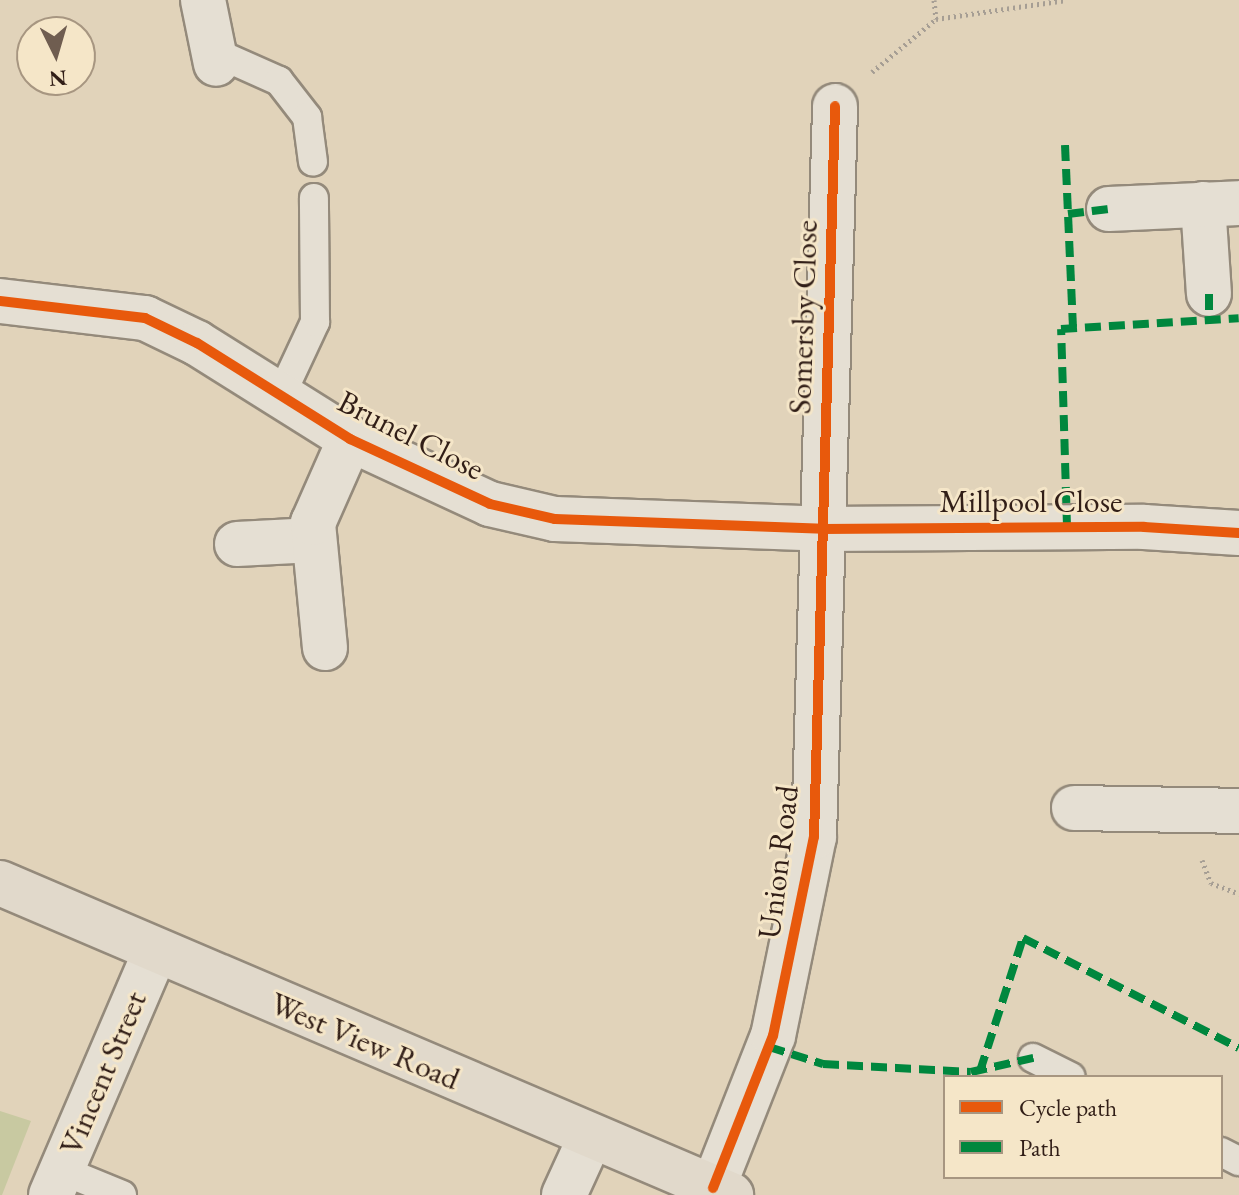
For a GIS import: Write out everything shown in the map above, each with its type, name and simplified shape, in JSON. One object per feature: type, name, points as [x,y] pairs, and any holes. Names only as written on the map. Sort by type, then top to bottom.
[{"type":"main road","name":"West View Road","points":[[0,883],[155,952],[722,1191]]},
{"type":"street","points":[[203,0],[215,58]]},
{"type":"street","name":"Somersby Close","points":[[823,529],[835,106]]},
{"type":"street","points":[[1109,209],[1221,204],[1209,294]]},
{"type":"street","name":"Brunel Close","points":[[0,301],[145,318],[281,395],[350,439],[490,504],[555,519],[823,529]]},
{"type":"street","name":"Brunel Close","points":[[325,648],[314,540],[320,496],[350,439]]},
{"type":"street","name":"Millpool Close","points":[[823,529],[1144,527],[1239,533]]},
{"type":"street","name":"Union Road","points":[[722,1191],[773,1036],[812,851],[823,529]]},
{"type":"street","points":[[237,544],[314,540]]},
{"type":"street","points":[[1074,808],[1239,811]]},
{"type":"street","name":"Vincent Street","points":[[56,1182],[155,952]]},
{"type":"street","points":[[564,1195],[591,1136]]},
{"type":"lane","points":[[215,58],[279,81],[307,117],[313,162]]},
{"type":"lane","points":[[281,395],[315,322],[314,198]]},
{"type":"lane","points":[[1033,1058],[1067,1075]]},
{"type":"lane","points":[[56,1182],[122,1195]]},
{"type":"path","points":[[934,0],[936,19]]},
{"type":"path","points":[[872,81],[872,69],[936,19],[1067,0]]},
{"type":"green space","points":[[0,1111],[31,1121],[2,1195],[0,1195]]},
{"type":"marked path","points":[[1065,145],[1073,327]]},
{"type":"marked path","points":[[1068,214],[1109,209]]},
{"type":"marked path","points":[[1209,294],[1209,320]]},
{"type":"marked path","points":[[1067,527],[1061,329],[1239,318]]},
{"type":"marked path","points":[[980,1071],[1023,938],[1239,1048]]},
{"type":"marked path","points":[[769,1047],[823,1064],[971,1072],[1033,1058]]},
{"type":"cycle path","points":[[713,1188],[773,1036],[814,837],[835,106]]},
{"type":"cycle path","points":[[0,301],[145,318],[197,343],[350,439],[490,504],[555,519],[823,529],[1144,527],[1239,533]]}]
